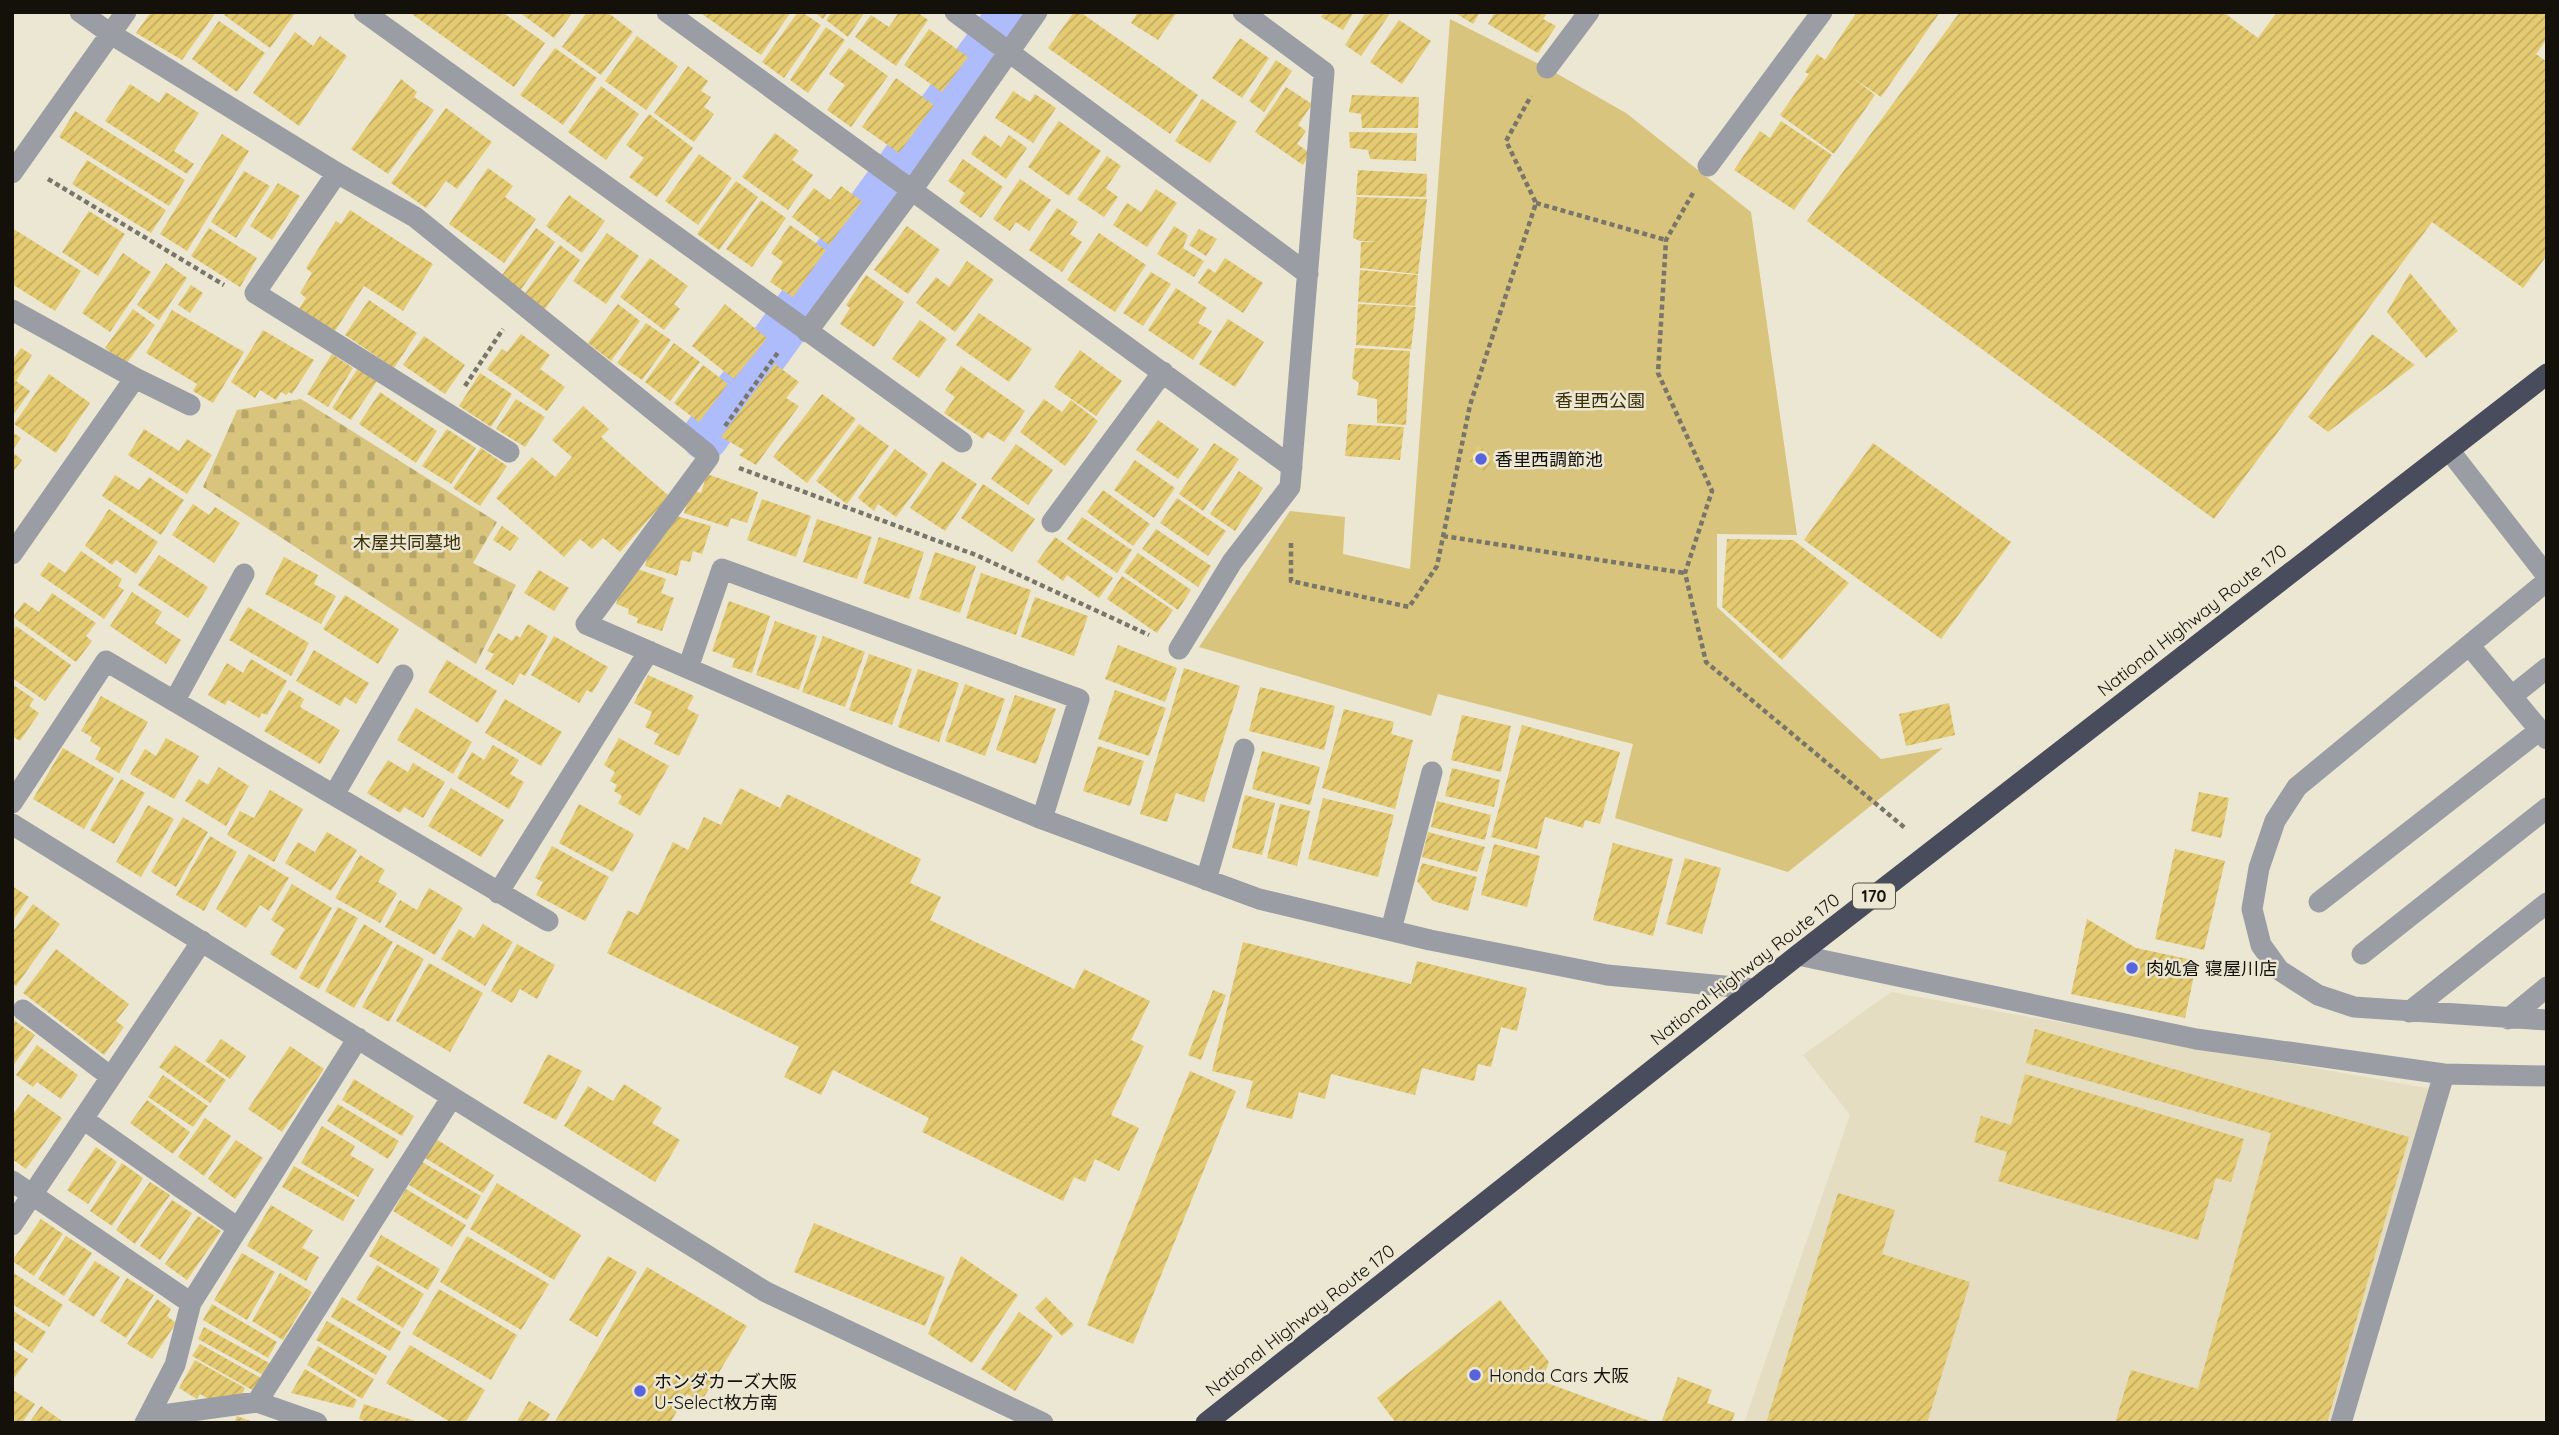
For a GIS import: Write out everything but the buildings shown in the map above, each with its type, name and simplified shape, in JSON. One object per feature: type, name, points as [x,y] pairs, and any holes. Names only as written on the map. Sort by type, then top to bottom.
[{"type":"highway","name":"National Highway Route 170","points":[[1206,1423],[1798,955],[2547,374]]},
{"type":"street","points":[[80,12],[111,34],[337,173],[415,217],[707,455],[586,624],[1042,819],[1259,899],[1391,930],[1607,975],[1756,989]]},
{"type":"street","points":[[16,168],[126,12]]},
{"type":"street","points":[[364,12],[962,442]]},
{"type":"street","points":[[667,12],[1163,372],[1291,477]]},
{"type":"street","points":[[955,12],[1308,274]]},
{"type":"street","points":[[802,329],[912,190],[1037,12]]},
{"type":"street","points":[[1179,649],[1232,562],[1291,477],[1324,72],[1243,12]]},
{"type":"street","points":[[1546,68],[1589,12]]},
{"type":"street","points":[[1709,166],[1822,12]]},
{"type":"street","points":[[337,173],[255,293],[509,452]]},
{"type":"street","points":[[12,310],[190,405]]},
{"type":"street","points":[[1052,522],[1163,372]]},
{"type":"street","points":[[12,554],[135,378]]},
{"type":"street","points":[[2449,450],[2547,579],[2297,787],[2275,821],[2259,868],[2252,909],[2261,945],[2279,970],[2318,995],[2354,1007],[2547,1020]]},
{"type":"street","points":[[688,668],[722,569],[1079,699],[1042,819]]},
{"type":"street","points":[[175,700],[244,574]]},
{"type":"street","points":[[2319,902],[2541,724],[2512,696],[2469,645]]},
{"type":"street","points":[[498,893],[649,652]]},
{"type":"street","points":[[12,803],[106,661],[548,921]]},
{"type":"street","points":[[2512,696],[2547,668]]},
{"type":"street","points":[[334,795],[403,675]]},
{"type":"street","points":[[1206,880],[1244,748]]},
{"type":"street","points":[[1391,930],[1432,772]]},
{"type":"street","points":[[2361,954],[2547,808]]},
{"type":"street","points":[[12,824],[766,1292],[1043,1423]]},
{"type":"street","points":[[2409,1012],[2547,903]]},
{"type":"street","points":[[12,1225],[202,941]]},
{"type":"street","points":[[1798,955],[2196,1039],[2444,1074],[2547,1076]]},
{"type":"street","points":[[2508,1019],[2547,987]]},
{"type":"street","points":[[23,1010],[111,1077]]},
{"type":"street","points":[[147,1420],[175,1365],[191,1303],[358,1038]]},
{"type":"street","points":[[2341,1423],[2444,1074]]},
{"type":"street","points":[[257,1402],[452,1097]]},
{"type":"street","points":[[83,1119],[238,1228]]},
{"type":"street","points":[[12,1181],[191,1303]]},
{"type":"street","points":[[147,1420],[257,1402],[317,1423]]},
{"type":"path","points":[[1291,477],[1291,581],[1409,607],[1437,566],[1470,405],[1536,203],[1506,141],[1546,68]]},
{"type":"path","points":[[1709,166],[1666,240],[1658,373],[1712,491],[1685,573],[1706,662],[1933,851]]},
{"type":"path","points":[[16,168],[233,290],[255,293]]},
{"type":"path","points":[[1536,203],[1666,240]]},
{"type":"path","points":[[447,413],[520,303]]},
{"type":"path","points":[[802,329],[707,455],[976,555],[1179,649]]},
{"type":"path","points":[[1443,536],[1685,573]]},
{"type":"shaded area","points":[[1891,992],[2432,1089],[2334,1423],[1744,1423],[1850,1115],[1803,1055]]},
{"type":"green space","name":"香里西公園","points":[[1450,19],[1547,68],[1626,113],[1751,212],[1797,535],[1717,534],[1717,607],[1881,759],[1943,748],[1788,872],[1615,818],[1633,744],[1438,694],[1431,716],[1199,647],[1290,511],[1345,517],[1343,554],[1410,569]]},
{"type":"green space","name":"木屋共同墓地","points":[[301,399],[497,522],[473,563],[516,585],[476,664],[203,487],[237,410]]},
{"type":"waterway","points":[[705,437],[1012,12]]},
{"type":"place","name":"香里西調節池","points":[[1481,459]]},
{"type":"place","name":"肉処倉 寝屋川店","points":[[2132,968]]},
{"type":"place","name":"Honda Cars 大阪","points":[[1475,1375]]},
{"type":"place","name":"ホンダカーズ大阪 U-Select枚方南","points":[[640,1391]]}]
